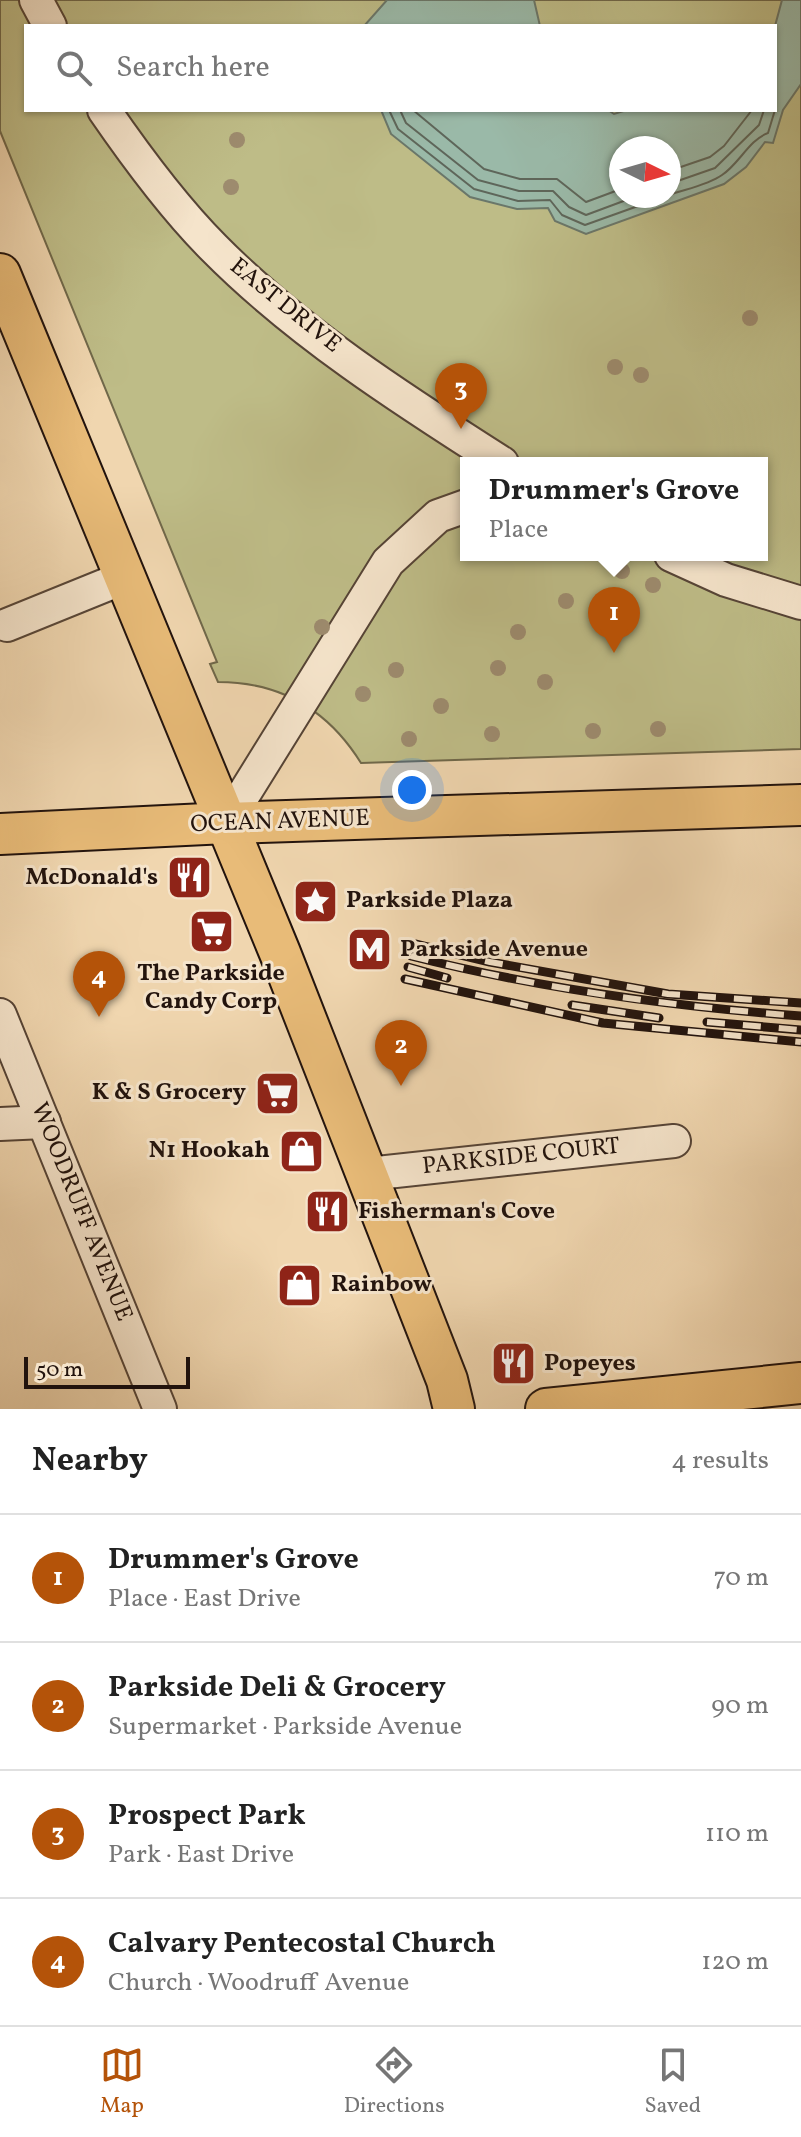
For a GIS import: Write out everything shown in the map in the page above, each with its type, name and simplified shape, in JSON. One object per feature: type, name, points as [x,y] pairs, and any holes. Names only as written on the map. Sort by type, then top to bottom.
[{"type":"main road","points":[[0,274],[368,1174],[447,1380],[454,1409]]},
{"type":"main road","name":"OCEAN AVENUE","points":[[0,834],[226,823],[801,805]]},
{"type":"main road","points":[[546,1409],[782,1393]]},
{"type":"street","points":[[36,0],[49,24]]},
{"type":"street","name":"EAST DRIVE","points":[[105,112],[159,185],[215,249],[317,336],[493,457]]},
{"type":"street","points":[[226,823],[303,703],[352,613],[388,562],[438,516],[460,508]]},
{"type":"street","points":[[684,561],[726,580],[801,603]]},
{"type":"street","points":[[7,625],[123,578]]},
{"type":"street","name":"WOODRUFF AVENUE","points":[[0,1015],[160,1409]]},
{"type":"street","points":[[0,1124],[44,1122]]},
{"type":"street","name":"PARKSIDE COURT","points":[[368,1174],[674,1141]]},
{"type":"shaded area","points":[[0,0],[801,0],[801,749],[361,763],[348,744],[318,714],[262,687],[218,682],[210,664],[217,662],[0,131]]},
{"type":"water","points":[[387,0],[534,0],[540,24],[366,24]]},
{"type":"water","points":[[782,0],[801,0],[801,84],[783,110],[773,143],[765,142],[746,167],[724,184],[681,200],[681,136],[609,136],[609,208],[658,208],[586,234],[555,221],[548,208],[517,209],[470,197],[391,134],[382,112],[777,112],[776,24]]},
{"type":"railway","points":[[415,944],[490,962],[668,994],[801,1003]]},
{"type":"railway","points":[[411,956],[508,978],[605,995],[801,1016]]},
{"type":"railway","points":[[408,967],[447,978]]},
{"type":"railway","points":[[405,979],[603,1023],[801,1042]]},
{"type":"railway","points":[[572,1005],[659,1018]]},
{"type":"railway","points":[[707,1022],[801,1030]]},
{"type":"place","name":"Prospect Park","points":[[461,429]]},
{"type":"place","name":"Drummer's Grove","points":[[614,653]]},
{"type":"place","name":"McDonald's","points":[[189,878]]},
{"type":"place","name":"Parkside Plaza","points":[[315,901]]},
{"type":"place","name":"The Parkside Candy Corp","points":[[211,932]]},
{"type":"place","name":"Parkside Avenue","points":[[369,950]]},
{"type":"place","name":"Calvary Pentecostal Church","points":[[99,1017]]},
{"type":"place","name":"Parkside Deli & Grocery","points":[[401,1086]]},
{"type":"place","name":"K & S Grocery","points":[[277,1093]]},
{"type":"place","name":"N1 Hookah","points":[[301,1151]]},
{"type":"place","name":"Fisherman's Cove","points":[[327,1212]]},
{"type":"place","name":"Rainbow","points":[[300,1285]]},
{"type":"place","name":"Popeyes","points":[[513,1364]]}]
